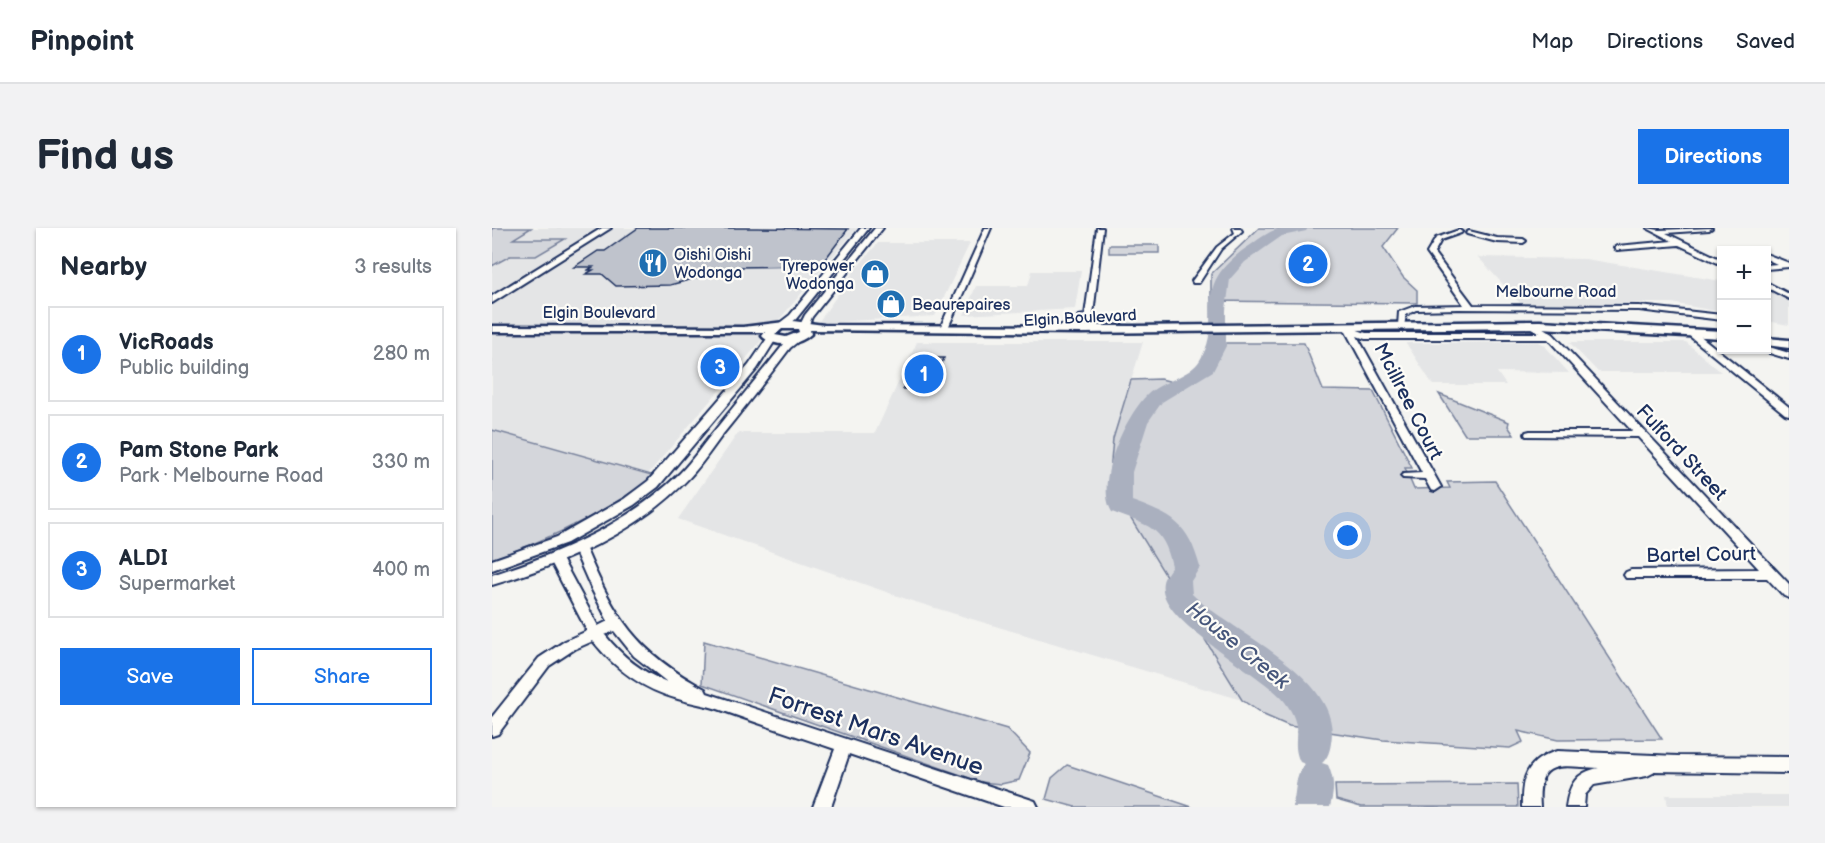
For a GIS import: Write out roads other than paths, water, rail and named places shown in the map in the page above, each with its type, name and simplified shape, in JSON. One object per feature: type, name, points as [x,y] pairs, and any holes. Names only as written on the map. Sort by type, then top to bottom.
[{"type":"main road","name":"Melbourne Road","points":[[1199,329],[1546,323],[1717,335]]},
{"type":"main road","name":"Elgin Boulevard","points":[[492,329],[743,330],[796,325],[801,332],[825,335],[1199,329]]},
{"type":"main road","points":[[770,339],[770,333],[779,327]]},
{"type":"main road","name":"Elgin Boulevard","points":[[492,336],[785,341],[801,332],[944,328],[979,333]]},
{"type":"main road","points":[[1771,342],[1789,344]]},
{"type":"street","points":[[779,327],[810,296],[865,228]]},
{"type":"street","points":[[492,580],[579,547],[652,504],[686,474],[787,346],[801,332],[808,316],[879,228]]},
{"type":"street","points":[[944,328],[987,228]]},
{"type":"street","points":[[1087,332],[1094,326],[1094,318],[1089,316],[1100,228]]},
{"type":"street","points":[[1650,228],[1717,261]]},
{"type":"street","points":[[1658,232],[1709,228]]},
{"type":"street","points":[[492,291],[591,229],[606,229]]},
{"type":"street","points":[[492,300],[606,229]]},
{"type":"street","points":[[1471,308],[1430,253],[1438,239],[1465,230],[1497,240],[1524,241]]},
{"type":"street","points":[[1196,281],[1219,248],[1236,231]]},
{"type":"street","points":[[1617,248],[1680,243]]},
{"type":"street","points":[[1771,258],[1788,265]]},
{"type":"street","points":[[1771,267],[1788,265]]},
{"type":"street","points":[[523,271],[538,271]]},
{"type":"street","points":[[828,273],[843,273]]},
{"type":"street","points":[[1771,286],[1789,297]]},
{"type":"street","points":[[492,291],[506,292]]},
{"type":"street","points":[[810,296],[826,296]]},
{"type":"street","name":"Melbourne Road","points":[[1401,324],[1403,313],[1413,309],[1647,308],[1717,317]]},
{"type":"street","name":"Fulford Street","points":[[1529,323],[1550,336],[1789,593]]},
{"type":"street","name":"Fulford Street","points":[[1546,323],[1550,336]]},
{"type":"street","name":"Melbourne Road","points":[[1344,328],[1359,335],[1373,336],[1550,336]]},
{"type":"street","name":"Mcillree Court","points":[[1344,328],[1359,343],[1427,476],[1435,487]]},
{"type":"street","points":[[1690,332],[1789,412]]},
{"type":"street","name":"Mcillree Court","points":[[1359,343],[1364,338],[1373,336]]},
{"type":"street","points":[[492,565],[562,540],[629,502],[666,471],[765,352],[770,339]]},
{"type":"street","points":[[1771,350],[1789,356]]},
{"type":"street","points":[[711,418],[732,417]]},
{"type":"street","points":[[1530,434],[1641,434]]},
{"type":"street","points":[[666,471],[686,474]]},
{"type":"street","name":"Mcillree Court","points":[[1407,476],[1427,476]]},
{"type":"street","points":[[562,540],[579,547]]},
{"type":"street","points":[[555,558],[562,540]]},
{"type":"street","name":"Forrest Mars Avenue","points":[[579,547],[618,623],[641,654],[673,679],[709,700]]},
{"type":"street","name":"Forrest Mars Avenue","points":[[555,558],[594,634],[623,665],[645,680],[677,694],[709,700],[1029,807]]},
{"type":"street","name":"Bartel Court","points":[[1631,575],[1771,573]]},
{"type":"street","points":[[492,729],[544,662],[618,623]]},
{"type":"street","points":[[822,807],[844,746]]},
{"type":"street","points":[[1531,807],[1532,780],[1538,768],[1547,761],[1581,758],[1678,764],[1789,765]]},
{"type":"street","points":[[1575,807],[1576,796],[1581,784],[1593,776],[1678,764]]},
{"type":"waterway","name":"House Creek","points":[[1301,228],[1277,233],[1240,259],[1222,278],[1217,310],[1217,346],[1206,367],[1155,398],[1137,421],[1120,472],[1118,492],[1121,506],[1165,524],[1178,539],[1186,567],[1177,581],[1180,599],[1194,614],[1256,658],[1295,690],[1308,708],[1315,728],[1312,751]]},
{"type":"waterway","name":"House Creek","points":[[1311,807],[1316,790],[1315,777]]},
{"type":"place","name":"Oishi Oishi Wodonga","points":[[653,263]]},
{"type":"place","name":"Pam Stone Park","points":[[1308,264]]},
{"type":"place","name":"Tyrepower Wodonga","points":[[875,274]]},
{"type":"place","name":"Beaurepaires","points":[[891,304]]},
{"type":"place","name":"ALDI","points":[[720,367]]},
{"type":"place","name":"VicRoads","points":[[924,374]]}]
